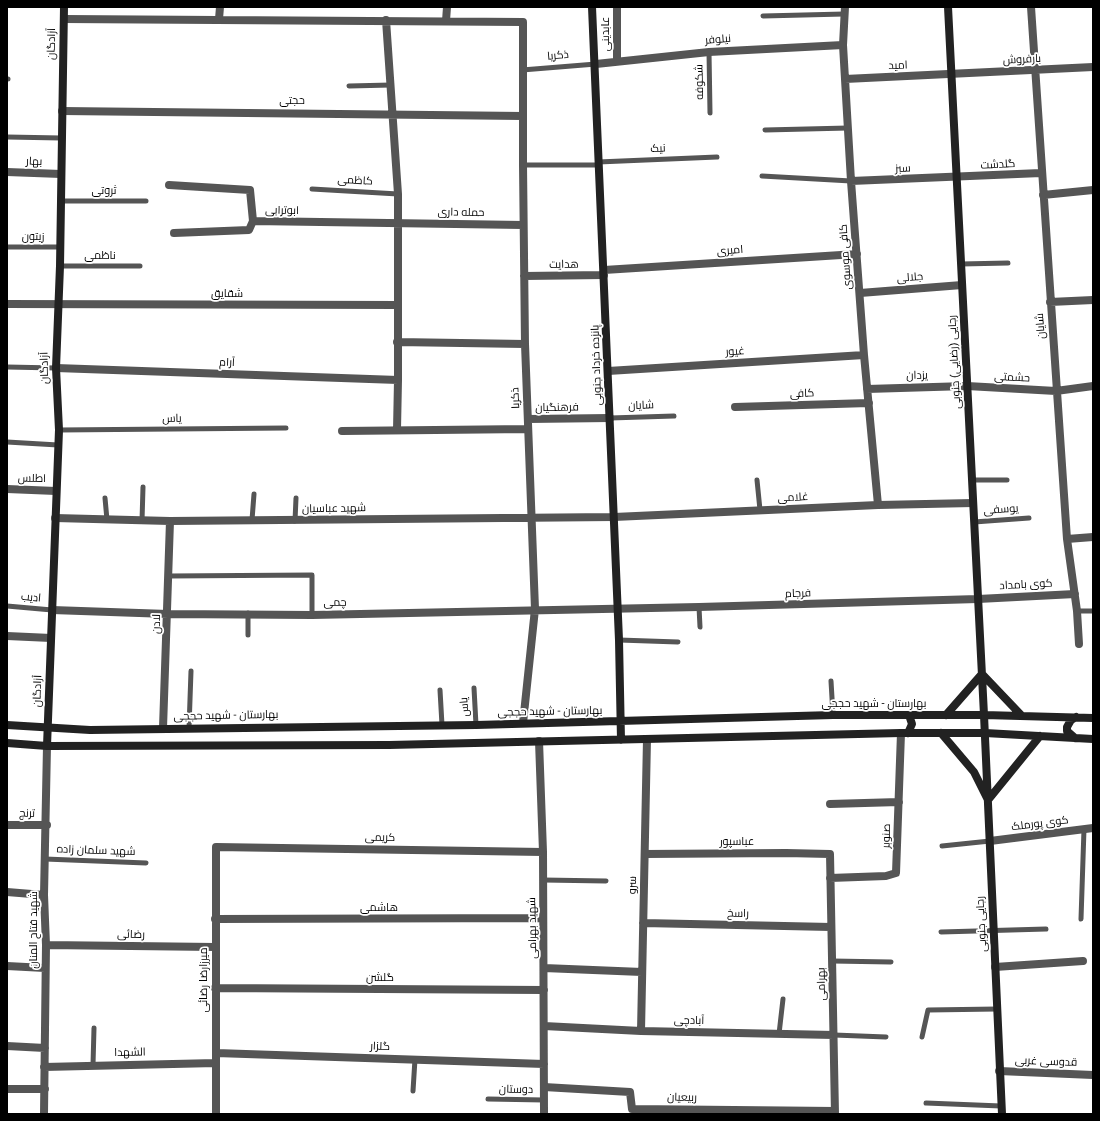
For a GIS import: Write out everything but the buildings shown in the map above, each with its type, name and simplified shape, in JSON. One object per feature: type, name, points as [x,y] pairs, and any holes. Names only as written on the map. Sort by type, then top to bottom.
[{"type":"street","name":"آزادگان","points":[[47,746],[54,518],[59,430],[56,368],[57,304],[60,266],[59,247],[64,7]]},
{"type":"street","points":[[220,7],[220,19]]},
{"type":"street","points":[[64,19],[446,21],[447,7]]},
{"type":"street","name":"پانزده خرداد جنوبی","points":[[592,7],[596,64],[618,608],[621,740]]},
{"type":"street","name":"عابدینی","points":[[617,7],[617,61]]},
{"type":"street","name":"رجایی (رضایی) جنوبی","points":[[948,7],[985,733]]},
{"type":"street","name":"شایان","points":[[1031,7],[1067,539],[1077,611],[1079,644]]},
{"type":"street","name":"کافی موسوی","points":[[844,11],[843,44],[851,181],[864,355],[878,505]]},
{"type":"street","points":[[386,20],[398,194],[397,430]]},
{"type":"street","name":"ذکریا","points":[[446,21],[523,22],[522,70],[525,344],[530,518],[535,610],[523,723]]},
{"type":"street","name":"نیلوفر","points":[[596,64],[709,52],[843,44]]},
{"type":"street","name":"بارفروش","points":[[952,75],[1093,67]]},
{"type":"street","name":"امید","points":[[845,79],[952,75]]},
{"type":"street","name":"حجتی","points":[[62,111],[393,113],[523,116]]},
{"type":"street","name":"بهار","points":[[7,172],[61,174]]},
{"type":"street","name":"گلدشت","points":[[956,178],[1042,173]]},
{"type":"street","name":"سبز","points":[[851,181],[956,178]]},
{"type":"street","name":"ابوترابی","points":[[169,186],[250,190],[253,221],[398,223]]},
{"type":"street","points":[[1043,195],[1093,190]]},
{"type":"street","points":[[174,233],[249,230],[253,221]]},
{"type":"street","name":"حمله داری","points":[[398,223],[523,225]]},
{"type":"street","name":"امیری","points":[[604,272],[857,254]]},
{"type":"street","name":"هدایت","points":[[524,276],[604,272]]},
{"type":"street","name":"جلالی","points":[[860,292],[962,285]]},
{"type":"street","points":[[1050,302],[1093,300]]},
{"type":"street","name":"شقایق","points":[[7,304],[398,305]]},
{"type":"street","points":[[398,342],[525,344]]},
{"type":"street","name":"غیور","points":[[608,371],[864,355]]},
{"type":"street","name":"آرام","points":[[56,368],[398,380]]},
{"type":"street","name":"یزدان","points":[[867,388],[967,386]]},
{"type":"street","name":"حشمتی","points":[[967,386],[1056,391],[1093,386]]},
{"type":"street","name":"کافی","points":[[735,406],[869,402]]},
{"type":"street","name":"فرهنگیان","points":[[528,419],[610,418]]},
{"type":"street","points":[[342,431],[528,429]]},
{"type":"street","name":"اطلس","points":[[7,489],[56,491]]},
{"type":"street","name":"غلامی","points":[[614,517],[878,505],[973,503]]},
{"type":"street","name":"شهید عباسیان","points":[[54,518],[170,521],[614,517]]},
{"type":"street","name":"لادن","points":[[163,728],[170,521]]},
{"type":"street","points":[[1067,539],[1093,537]]},
{"type":"street","name":"کوی بامداد","points":[[978,599],[1074,594]]},
{"type":"street","name":"فرجام","points":[[618,608],[699,608],[978,599]]},
{"type":"street","name":"چمی","points":[[52,610],[168,614],[248,613],[312,615],[618,608]]},
{"type":"street","points":[[7,636],[51,638]]},
{"type":"street","points":[[946,715],[982,674],[1022,716]]},
{"type":"street","name":"بهارستان - شهید حججی","points":[[7,725],[90,730],[476,725],[833,715],[984,715],[1093,718]]},
{"type":"street","points":[[904,733],[912,724],[909,715]]},
{"type":"street","points":[[1075,738],[1067,732],[1067,727],[1071,720],[1076,717]]},
{"type":"street","points":[[7,744],[47,746],[381,745],[904,733],[985,733],[1093,739]]},
{"type":"street","name":"صنوبر","points":[[830,878],[886,876],[896,873],[904,733]]},
{"type":"street","points":[[940,733],[974,772],[988,800],[1040,736]]},
{"type":"street","name":"رجایی جنوبی","points":[[985,733],[999,1071],[1002,1110]]},
{"type":"street","name":"سرو","points":[[641,1031],[647,740]]},
{"type":"street","name":"شهید بهرامی","points":[[539,741],[543,852],[544,1114]]},
{"type":"street","name":"شهید فتاح المنان","points":[[44,1114],[46,945],[44,895],[47,825],[47,746]]},
{"type":"street","points":[[830,804],[899,802]]},
{"type":"street","name":"ترنج","points":[[7,824],[47,825]]},
{"type":"street","name":"کوی پورملک","points":[[990,841],[1093,828]]},
{"type":"street","name":"کریمی","points":[[216,847],[543,852]]},
{"type":"street","name":"میرزارضا رضائی","points":[[216,847],[216,1114]]},
{"type":"street","name":"عباسپور","points":[[645,854],[830,854]]},
{"type":"street","name":"بهرامی","points":[[830,854],[835,1113]]},
{"type":"street","points":[[7,892],[44,895]]},
{"type":"street","name":"هاشمی","points":[[215,919],[543,918]]},
{"type":"street","name":"راسخ","points":[[643,923],[832,927]]},
{"type":"street","name":"رضائی","points":[[46,945],[215,947]]},
{"type":"street","points":[[995,966],[1083,961]]},
{"type":"street","points":[[7,966],[45,968]]},
{"type":"street","points":[[544,968],[642,972]]},
{"type":"street","name":"گلشن","points":[[215,988],[544,990]]},
{"type":"street","name":"آبادچی","points":[[544,1026],[641,1031],[834,1035]]},
{"type":"street","points":[[7,1046],[45,1048]]},
{"type":"street","name":"گلزار","points":[[216,1052],[544,1064]]},
{"type":"street","name":"الشهدا","points":[[44,1067],[216,1063]]},
{"type":"street","name":"قدوسی غربی","points":[[999,1071],[1093,1075]]},
{"type":"street","name":"ربیعیان","points":[[544,1087],[630,1092],[632,1111],[835,1113]]},
{"type":"street","points":[[7,1089],[44,1090]]},
{"type":"lane","points":[[764,16],[844,11]]},
{"type":"lane","name":"شکوفه","points":[[709,52],[710,113]]},
{"type":"lane","name":"ذکریا","points":[[522,70],[596,64]]},
{"type":"lane","points":[[349,86],[391,85]]},
{"type":"lane","points":[[764,130],[848,128]]},
{"type":"lane","points":[[7,137],[61,138]]},
{"type":"lane","name":"نیک","points":[[523,165],[599,164],[717,157]]},
{"type":"lane","points":[[762,176],[851,181]]},
{"type":"lane","name":"کاظمی","points":[[312,189],[398,194]]},
{"type":"lane","name":"ثروتی","points":[[61,201],[146,201]]},
{"type":"lane","name":"زیتون","points":[[7,247],[59,247]]},
{"type":"lane","points":[[961,264],[1008,263]]},
{"type":"lane","name":"ناظمی","points":[[60,266],[140,266]]},
{"type":"lane","points":[[7,367],[56,368]]},
{"type":"lane","name":"شایان","points":[[610,418],[674,416]]},
{"type":"lane","name":"یاس","points":[[59,430],[286,428]]},
{"type":"lane","points":[[7,442],[58,445]]},
{"type":"lane","points":[[757,480],[760,510]]},
{"type":"lane","points":[[972,480],[1007,480]]},
{"type":"lane","points":[[142,520],[143,487]]},
{"type":"lane","points":[[252,520],[254,494]]},
{"type":"lane","points":[[105,498],[107,520]]},
{"type":"lane","points":[[295,520],[296,498]]},
{"type":"lane","name":"یوسفی","points":[[974,522],[1029,518]]},
{"type":"lane","points":[[169,576],[312,575],[312,615]]},
{"type":"lane","name":"ادیب","points":[[7,606],[52,610]]},
{"type":"lane","points":[[699,608],[700,627]]},
{"type":"lane","points":[[1077,611],[1093,611]]},
{"type":"lane","points":[[248,613],[248,635]]},
{"type":"lane","points":[[619,640],[678,642]]},
{"type":"lane","points":[[189,728],[191,671]]},
{"type":"lane","points":[[831,681],[833,715]]},
{"type":"lane","name":"یاس","points":[[474,688],[476,725]]},
{"type":"lane","points":[[440,690],[442,725]]},
{"type":"lane","points":[[1081,919],[1084,829]]},
{"type":"lane","points":[[942,846],[990,841]]},
{"type":"lane","name":"شهید سلمان زاده","points":[[45,859],[146,863]]},
{"type":"lane","points":[[543,880],[606,881]]},
{"type":"lane","points":[[941,932],[1046,929]]},
{"type":"lane","points":[[832,961],[891,962]]},
{"type":"lane","points":[[778,1034],[784,999]]},
{"type":"lane","points":[[922,1037],[928,1010],[997,1009]]},
{"type":"lane","points":[[93,1065],[94,1028]]},
{"type":"lane","points":[[834,1035],[886,1037]]},
{"type":"lane","points":[[413,1091],[414,1060]]},
{"type":"lane","name":"دوستان","points":[[488,1099],[544,1100]]},
{"type":"lane","points":[[926,1103],[1002,1110]]}]
